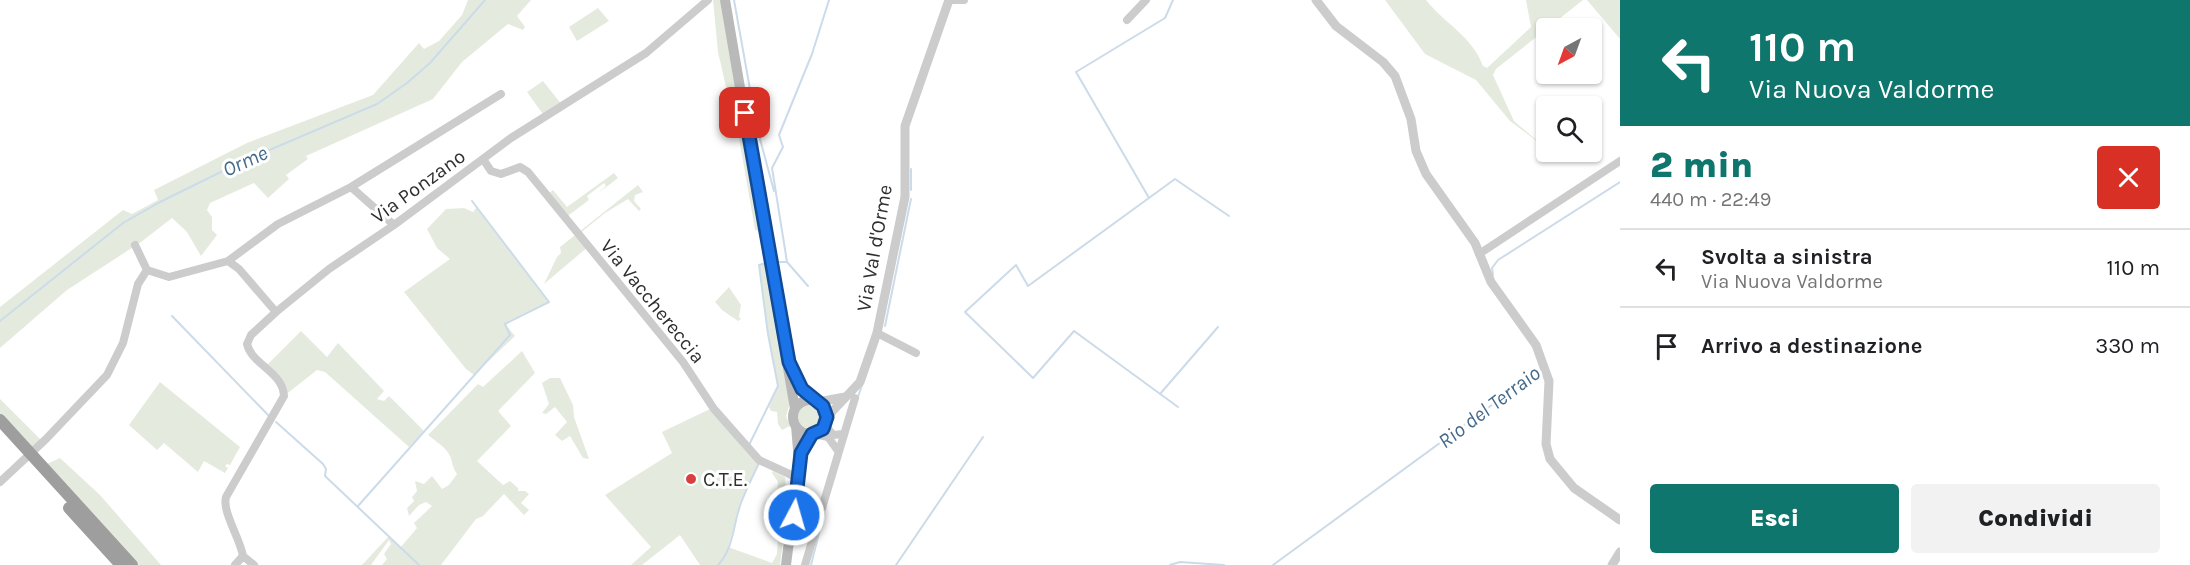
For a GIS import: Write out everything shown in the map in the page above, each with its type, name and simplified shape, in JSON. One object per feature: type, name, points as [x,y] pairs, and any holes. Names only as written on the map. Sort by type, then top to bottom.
[{"type":"highway","points":[[0,420],[18,446],[132,565]]},
{"type":"highway","points":[[0,433],[18,446]]},
{"type":"highway","points":[[44,474],[121,565]]},
{"type":"main road","points":[[725,0],[789,362],[795,409],[793,417],[799,461],[786,565]]},
{"type":"main road","points":[[789,362],[796,380],[816,402],[826,421],[804,445],[799,461]]},
{"type":"main road","points":[[795,409],[801,402],[816,402]]},
{"type":"main road","points":[[796,426],[803,432],[813,434]]},
{"type":"street","name":"Via Ponzano","points":[[243,556],[241,540],[230,520],[225,502],[284,396],[280,382],[250,353],[247,344],[251,335],[329,269],[394,225],[511,138],[646,53],[708,0]]},
{"type":"street","points":[[949,0],[964,0]]},
{"type":"street","name":"Via Val d'Orme","points":[[826,421],[852,396],[860,382],[877,333],[905,197],[905,126],[949,0]]},
{"type":"street","points":[[1126,20],[1146,0]]},
{"type":"street","points":[[1316,0],[1336,26],[1376,57],[1395,76],[1411,119],[1416,151],[1426,174],[1474,243],[1491,282],[1536,345],[1549,381],[1546,444],[1550,459],[1574,488],[1620,520]]},
{"type":"street","points":[[135,245],[147,270],[169,277],[228,261],[278,224],[351,187],[501,94]]},
{"type":"street","name":"Via Vacchereccia","points":[[483,159],[491,171],[501,174],[520,167],[528,172],[683,362],[714,409],[759,460],[798,478]]},
{"type":"street","points":[[1479,254],[1620,161]]},
{"type":"street","points":[[351,187],[394,225]]},
{"type":"street","points":[[228,261],[239,269],[276,312]]},
{"type":"street","points":[[0,482],[46,439],[107,375],[123,343],[136,289],[147,270]]},
{"type":"street","points":[[877,333],[916,353]]},
{"type":"street","points":[[816,402],[852,396]]},
{"type":"street","name":"Via Val d'Orme","points":[[805,565],[852,396]]},
{"type":"street","points":[[826,421],[833,435],[843,434]]},
{"type":"street","points":[[813,434],[828,437],[838,451]]},
{"type":"street","points":[[1612,565],[1620,552]]},
{"type":"street","points":[[235,565],[243,556],[254,565]]},
{"type":"shaded area","points":[[468,0],[531,0],[517,16],[525,27],[523,30],[508,24],[462,62],[433,99],[306,156],[308,159],[286,175],[289,179],[268,198],[254,183],[210,203],[207,210],[212,217],[212,230],[217,235],[201,256],[187,232],[172,218],[141,242],[67,290],[0,348],[0,307],[123,210],[132,214],[158,200],[154,190],[247,143],[373,95],[419,43],[424,49],[439,41],[462,15]]},
{"type":"shaded area","points":[[713,0],[721,0],[761,231],[755,230],[739,138],[726,130],[734,122],[718,52]]},
{"type":"shaded area","points":[[1385,0],[1426,0],[1465,38],[1483,66],[1487,68],[1531,27],[1526,0],[1583,0],[1560,18],[1536,18],[1536,37],[1496,69],[1493,75],[1514,121],[1536,140],[1510,121],[1476,80],[1425,54]]},
{"type":"shaded area","points":[[1587,0],[1620,0],[1620,39]]},
{"type":"shaded area","points":[[598,8],[609,21],[577,41],[569,27]]},
{"type":"shaded area","points":[[543,81],[562,105],[545,117],[527,92]]},
{"type":"shaded area","points":[[614,173],[618,178],[597,194],[606,186],[604,183],[587,196],[589,200],[565,218],[547,195],[553,190],[567,207]]},
{"type":"shaded area","points":[[638,185],[643,192],[635,195],[634,201],[641,209],[639,211],[628,199],[605,213],[579,234],[589,246],[544,284],[561,253],[560,247]]},
{"type":"shaded area","points":[[477,207],[549,302],[505,324],[515,336],[474,375],[466,369],[404,292],[450,259],[437,248],[427,229],[446,209],[464,208],[473,212]]},
{"type":"shaded area","points":[[767,263],[791,400],[786,416],[790,426],[782,430],[778,424],[777,412],[771,411],[769,407],[778,386],[768,334],[759,265]]},
{"type":"shaded area","points":[[729,287],[741,305],[739,317],[741,319],[738,321],[715,302]]},
{"type":"shaded area","points":[[301,331],[327,357],[338,343],[384,391],[377,399],[384,401],[389,396],[424,431],[409,447],[325,372],[317,370],[284,396],[265,367]]},
{"type":"shaded area","points":[[522,351],[535,373],[498,411],[511,426],[477,461],[503,485],[510,481],[518,488],[518,491],[525,491],[529,494],[521,503],[529,510],[524,515],[504,494],[483,516],[476,519],[441,565],[382,565],[387,559],[384,554],[391,544],[389,540],[371,565],[362,565],[389,536],[400,548],[417,528],[414,523],[432,506],[426,502],[419,505],[409,516],[407,508],[414,501],[412,497],[417,491],[415,481],[424,484],[432,476],[442,489],[449,485],[457,474],[448,453],[428,435],[478,384],[483,387]]},
{"type":"shaded area","points":[[550,378],[560,378],[573,405],[574,417],[589,459],[583,458],[570,436],[562,441],[555,435],[567,422],[555,407],[546,414],[542,413],[549,404],[542,383]]},
{"type":"shaded area","points":[[160,382],[240,447],[230,465],[225,466],[228,468],[225,473],[204,461],[198,472],[164,443],[157,450],[129,425]]},
{"type":"shaded area","points":[[0,399],[43,442],[34,451],[0,414]]},
{"type":"shaded area","points":[[810,404],[819,408],[823,417],[819,426],[810,430],[801,426],[797,417],[801,408]]},
{"type":"shaded area","name":"C.T.E.","points":[[710,409],[759,463],[741,502],[728,547],[772,563],[777,554],[779,519],[775,516],[778,482],[772,473],[773,471],[785,477],[787,511],[780,565],[700,565],[680,535],[642,565],[631,565],[651,547],[605,495],[672,453],[662,432]]},
{"type":"shaded area","points":[[60,458],[100,495],[161,565],[139,565],[47,464]]},
{"type":"waterway","name":"Orme","points":[[0,321],[123,223],[239,163],[377,104],[430,63],[485,0]]},
{"type":"waterway","points":[[734,0],[757,128],[774,191]]},
{"type":"waterway","points":[[808,286],[787,262],[772,168],[783,147],[779,135],[812,54],[829,0]]},
{"type":"waterway","points":[[1149,198],[1076,72],[1165,18],[1173,0]]},
{"type":"waterway","points":[[911,169],[911,190]]},
{"type":"waterway","points":[[1178,407],[1074,331],[1033,378],[965,312],[1016,265],[1028,286],[1175,179],[1229,216]]},
{"type":"waterway","name":"Rio del Terraio","points":[[1493,275],[1492,268],[1498,260],[1620,182]]},
{"type":"waterway","points":[[885,326],[911,199]]},
{"type":"waterway","points":[[358,506],[510,335],[505,324],[549,302],[472,201]]},
{"type":"waterway","points":[[772,262],[787,262]]},
{"type":"waterway","points":[[749,445],[778,386],[768,334],[759,265],[766,263]]},
{"type":"waterway","points":[[172,316],[270,417]]},
{"type":"waterway","points":[[1160,394],[1218,327]]},
{"type":"waterway","name":"Rio del Terraio","points":[[1273,565],[1541,369]]},
{"type":"waterway","points":[[858,397],[862,385]]},
{"type":"waterway","points":[[276,422],[323,464],[326,469],[325,476],[419,565]]},
{"type":"waterway","points":[[896,565],[983,437]]},
{"type":"waterway","points":[[718,565],[727,551],[738,511],[759,463]]},
{"type":"waterway","points":[[811,565],[820,529]]},
{"type":"waterway","name":"Rio del Terraio","points":[[1170,565],[1180,562],[1224,565]]},
{"type":"place","name":"C.T.E.","points":[[691,479]]},
{"type":"route","points":[[745,113],[789,362],[802,389],[823,406],[827,417],[823,429],[812,434],[801,453],[794,515]]}]
